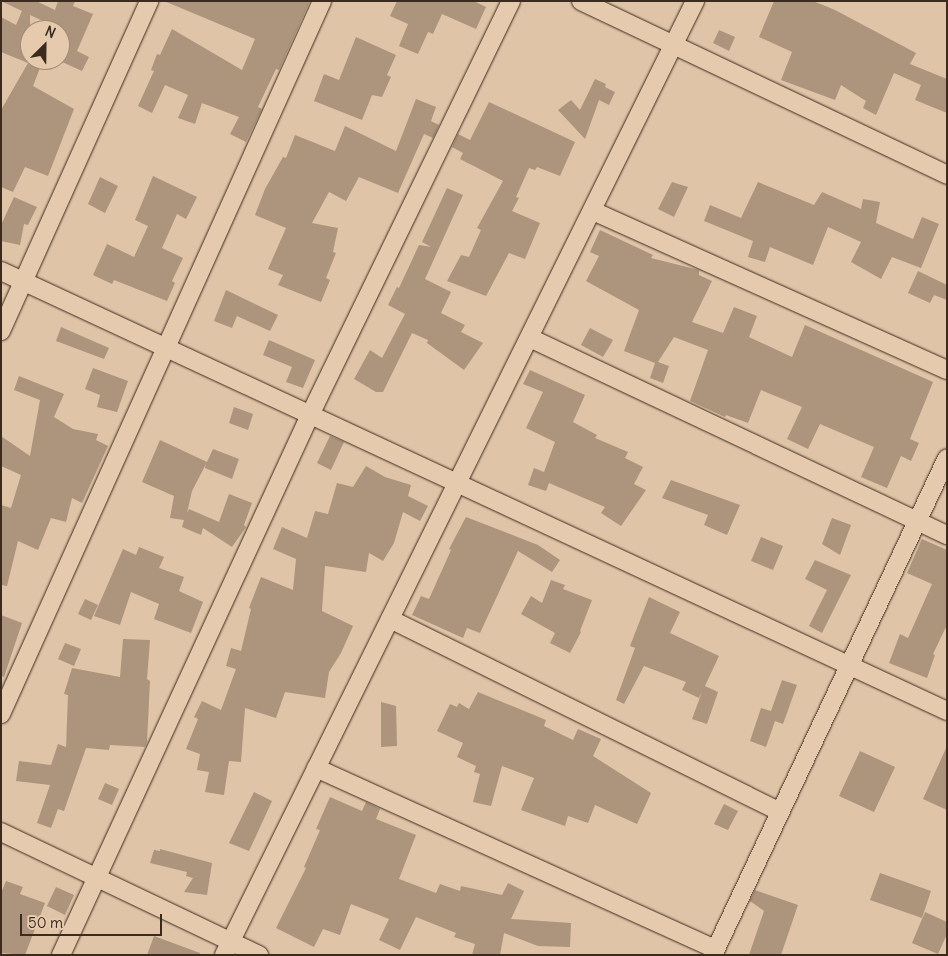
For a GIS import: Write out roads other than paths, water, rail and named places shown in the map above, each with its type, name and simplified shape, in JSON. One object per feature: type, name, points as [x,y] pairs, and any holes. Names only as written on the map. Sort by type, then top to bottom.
[{"type":"street","points":[[1,331],[149,1]]},
{"type":"street","points":[[1,714],[322,1]]},
{"type":"street","points":[[61,955],[310,415],[511,1]]},
{"type":"street","points":[[581,1],[947,175]]},
{"type":"street","points":[[228,948],[695,1]]},
{"type":"street","points":[[593,211],[947,370]]},
{"type":"street","points":[[1,271],[947,711]]},
{"type":"street","points":[[530,338],[947,534]]},
{"type":"street","points":[[316,768],[714,952],[947,458]]},
{"type":"street","points":[[390,619],[780,812]]},
{"type":"street","points":[[1,832],[97,877],[228,948],[259,955]]}]
